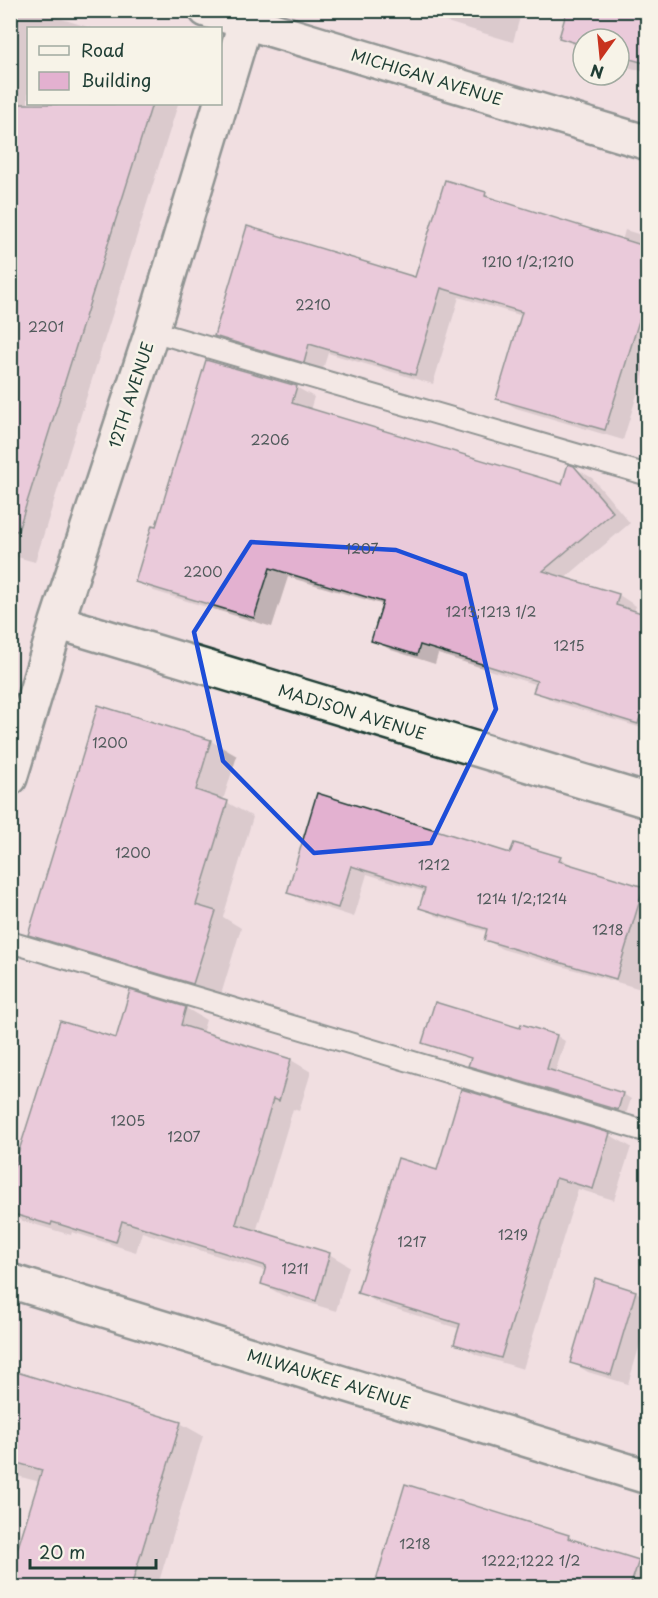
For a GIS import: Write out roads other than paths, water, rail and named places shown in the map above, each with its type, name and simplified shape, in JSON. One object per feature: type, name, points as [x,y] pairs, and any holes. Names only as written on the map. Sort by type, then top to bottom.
[{"type":"street","name":"MICHIGAN AVENUE","points":[[206,10],[248,16],[648,143]]},
{"type":"street","name":"12TH AVENUE","points":[[222,101],[248,16]]},
{"type":"street","name":"12TH AVENUE","points":[[10,778],[57,622],[152,331],[221,105]]},
{"type":"street","name":"MADISON AVENUE","points":[[57,622],[648,801]]},
{"type":"street","name":"MILWAUKEE AVENUE","points":[[10,1281],[648,1476]]},
{"type":"lane","points":[[152,331],[648,475]]},
{"type":"lane","points":[[10,942],[648,1132]]}]
